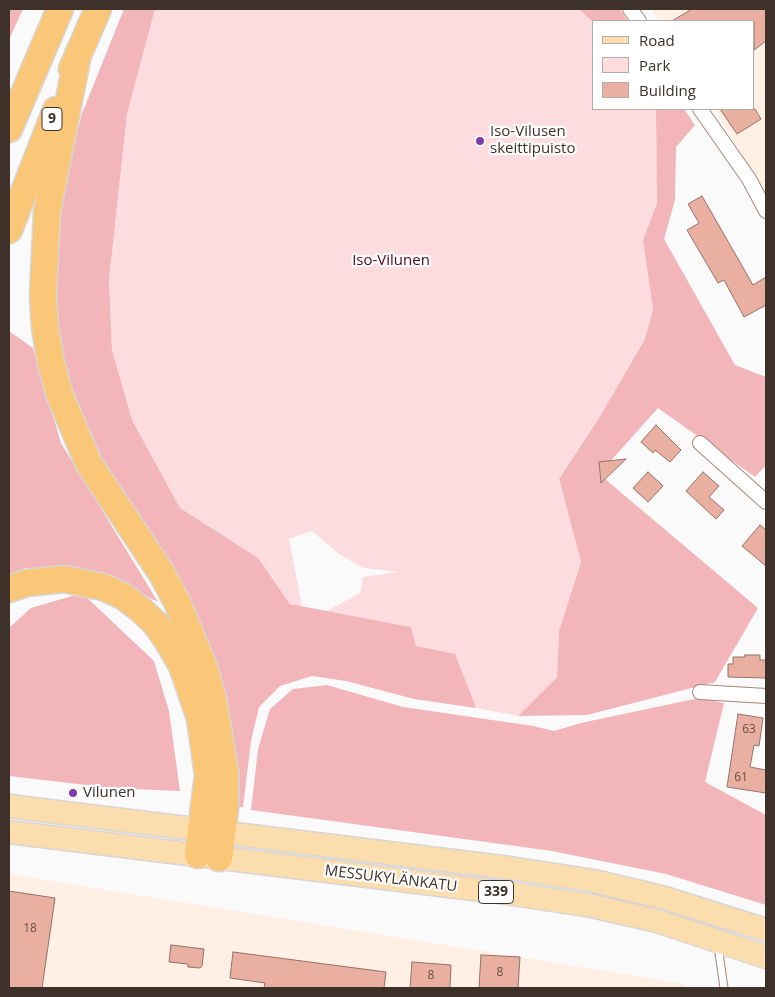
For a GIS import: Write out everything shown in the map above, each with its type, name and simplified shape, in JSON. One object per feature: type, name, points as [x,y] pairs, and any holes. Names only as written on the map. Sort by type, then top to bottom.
[{"type":"highway","points":[[9,129],[60,9]]},
{"type":"highway","name":"9","points":[[9,230],[78,54],[98,9]]},
{"type":"highway","points":[[78,54],[47,212],[43,295],[50,363],[60,396],[89,464],[162,574],[178,602],[204,667],[213,699],[225,771],[210,845]]},
{"type":"highway","points":[[9,108],[33,70]]},
{"type":"highway","points":[[9,589],[46,580],[82,581],[103,587],[123,596],[155,623],[182,666],[200,718],[208,775],[210,845]]},
{"type":"main road","name":"MESSUKYLÄNKATU","points":[[9,806],[210,845],[592,906],[656,920],[766,958]]},
{"type":"main road","name":"MESSUKYLÄNKATU","points":[[9,832],[500,867],[594,882],[665,898],[766,930]]},
{"type":"street","points":[[630,9],[638,20]]},
{"type":"street","points":[[701,110],[749,178],[766,210]]},
{"type":"street","points":[[700,443],[766,502]]},
{"type":"street","points":[[700,692],[766,696]]},
{"type":"lane","points":[[717,940],[724,988]]},
{"type":"shaded area","points":[[9,9],[23,9],[9,40]]},
{"type":"shaded area","points":[[124,9],[155,9],[127,114],[109,280],[112,350],[132,420],[180,508],[258,558],[290,604],[411,627],[416,646],[455,654],[476,708],[414,699],[346,681],[312,676],[280,686],[259,707],[251,741],[243,807],[238,807],[230,728],[76,419],[54,325],[54,247],[66,177],[81,116]]},
{"type":"shaded area","points":[[579,9],[620,9],[627,20],[592,20]]},
{"type":"shaded area","points":[[652,9],[766,9],[766,194],[715,110],[755,110],[755,20],[658,20]]},
{"type":"shaded area","points":[[656,110],[685,110],[695,125],[676,147],[675,200],[664,239],[735,365],[766,377],[766,465],[755,477],[658,408],[599,474],[758,608],[715,682],[587,715],[518,716],[557,677],[559,631],[581,562],[559,479],[599,418],[645,339],[653,309],[643,240],[657,203]]},
{"type":"shaded area","points":[[9,331],[33,348],[61,443],[158,602],[93,570],[25,568],[9,575]]},
{"type":"shaded area","points":[[82,593],[154,661],[169,711],[180,791],[112,788],[9,776],[9,628],[31,608]]},
{"type":"shaded area","points":[[327,685],[403,707],[533,726],[554,731],[581,723],[699,698],[724,703],[705,782],[766,815],[766,905],[666,874],[552,851],[251,810],[258,749],[270,709],[293,689]]},
{"type":"shaded area","points":[[9,874],[679,983],[691,988],[9,988]]},
{"type":"green space","name":"Iso-Vilunen","points":[[155,9],[579,9],[592,21],[592,110],[656,110],[657,203],[643,240],[653,309],[645,339],[599,418],[559,479],[581,562],[559,631],[557,677],[518,716],[476,708],[467,687],[416,646],[411,627],[327,611],[360,593],[363,577],[398,572],[364,568],[340,555],[312,531],[289,539],[302,607],[290,604],[258,558],[180,508],[132,420],[112,350],[109,280],[127,114]]},
{"type":"building","points":[[692,9],[766,9],[766,41],[755,49],[755,20],[674,20]]},
{"type":"building","points":[[755,109],[761,119],[737,134],[721,110]]},
{"type":"building","points":[[702,196],[753,285],[766,277],[766,305],[744,317],[724,280],[718,283],[687,230],[699,223],[688,204]]},
{"type":"building","points":[[656,425],[681,450],[670,462],[655,450],[653,453],[641,442]]},
{"type":"building","points":[[626,459],[601,483],[599,462]]},
{"type":"building","points":[[648,472],[663,486],[648,502],[633,488]]},
{"type":"building","points":[[703,472],[719,486],[709,497],[724,510],[716,519],[686,491]]},
{"type":"building","points":[[760,525],[766,530],[766,566],[742,546]]},
{"type":"building","points":[[745,655],[760,655],[760,660],[766,660],[766,678],[728,677],[728,664],[733,664],[733,657],[745,657]]},
{"type":"building","points":[[738,714],[763,718],[759,746],[754,745],[750,767],[766,770],[766,793],[727,787]]},
{"type":"building","points":[[9,891],[55,898],[42,988],[9,988]]},
{"type":"building","points":[[171,945],[204,949],[202,966],[200,968],[188,967],[188,964],[169,962]]},
{"type":"building","points":[[233,952],[386,972],[384,988],[264,988],[265,983],[230,978]]},
{"type":"building","points":[[481,955],[520,957],[518,988],[479,988]]},
{"type":"building","points":[[412,962],[451,965],[450,988],[410,988]]},
{"type":"place","name":"Iso-Vilusen skeittipuisto","points":[[480,141]]},
{"type":"place","name":"Vilunen","points":[[73,793]]}]
